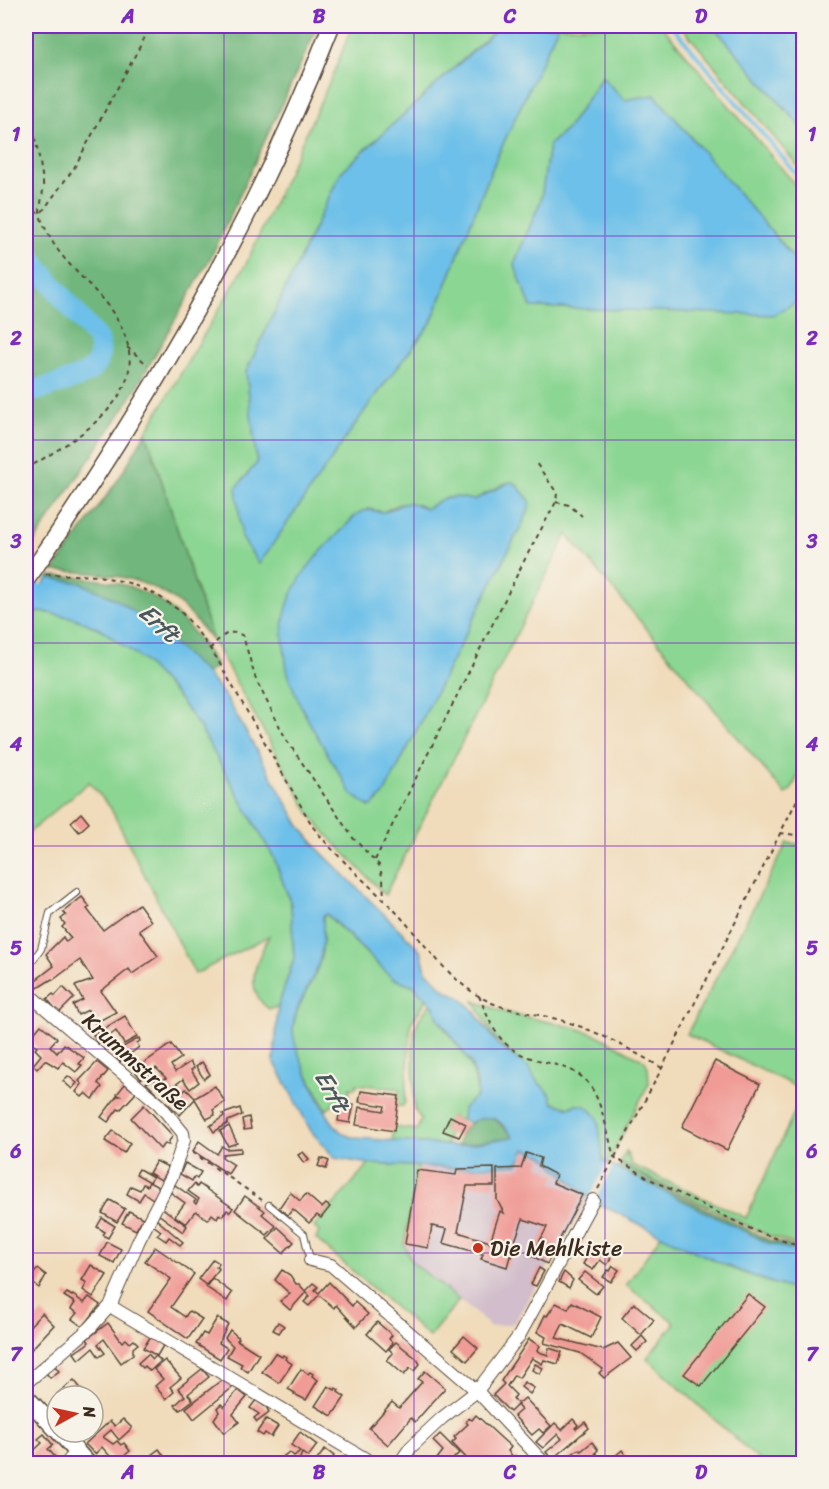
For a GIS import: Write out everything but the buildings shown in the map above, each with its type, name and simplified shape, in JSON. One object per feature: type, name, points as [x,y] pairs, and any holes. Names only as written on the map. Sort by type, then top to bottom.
[{"type":"street","points":[[34,574],[161,373],[237,234],[286,133],[331,26]]},
{"type":"street","name":"Krummstraße","points":[[26,992],[159,1104],[183,1133],[184,1140],[172,1176],[139,1240],[110,1306],[90,1328],[26,1383]]},
{"type":"street","points":[[399,1464],[411,1448],[442,1418],[477,1391],[519,1336],[592,1200]]},
{"type":"street","points":[[310,1260],[332,1265],[477,1391],[545,1464]]},
{"type":"street","points":[[110,1306],[369,1462]]},
{"type":"street","points":[[26,1397],[45,1417]]},
{"type":"street","points":[[67,1444],[77,1460]]},
{"type":"lane","points":[[26,970],[41,949],[50,913],[77,891]]},
{"type":"lane","points":[[269,1205],[304,1234],[310,1260]]},
{"type":"path","points":[[40,214],[74,168],[151,26]]},
{"type":"path","points":[[26,93],[43,183],[40,214],[55,246],[102,299],[122,328],[129,363],[126,379],[112,406],[82,433],[26,469]]},
{"type":"path","points":[[26,207],[40,214]]},
{"type":"path","points":[[127,347],[161,373]]},
{"type":"path","points":[[375,860],[526,557],[556,502],[557,493],[536,463]]},
{"type":"path","points":[[556,502],[568,505],[582,516]]},
{"type":"path","points":[[34,574],[99,576],[139,586],[174,606],[192,624],[210,649],[313,827],[326,843],[384,900],[453,977],[478,996],[505,1007],[555,1018],[596,1032],[626,1046],[662,1068]]},
{"type":"path","points":[[210,649],[226,634],[236,632],[243,636],[256,680],[286,739],[353,838],[375,860],[382,872],[384,900]]},
{"type":"path","points":[[592,1200],[662,1068],[804,786]]},
{"type":"path","points":[[780,833],[804,836]]},
{"type":"path","points":[[478,996],[491,1023],[506,1045],[522,1055],[573,1071],[589,1084],[598,1101],[614,1157],[657,1183],[755,1231],[804,1248]]},
{"type":"path","points":[[183,1148],[269,1205]]},
{"type":"shaded area","points":[[525,1148],[544,1156],[589,1198],[514,1323],[489,1327],[485,1321],[412,1262],[404,1245],[418,1166],[457,1168],[517,1164]]},
{"type":"green space","points":[[26,26],[318,26],[211,257],[128,402],[26,554]]},
{"type":"green space","points":[[352,26],[500,26],[341,172],[246,372],[257,463],[370,403],[431,323],[496,159],[558,26],[662,26],[803,194],[803,269],[655,95],[625,100],[602,77],[567,129],[549,145],[541,200],[514,264],[802,299],[803,295],[804,764],[791,790],[785,794],[567,534],[385,895],[310,814],[213,641],[146,432],[246,264],[335,70]],"holes":[[[506,483],[528,512],[384,794],[369,807],[351,793],[343,529],[360,512],[369,509],[383,512],[399,504],[417,504],[426,509],[442,499],[456,497],[474,500]]]},
{"type":"green space","points":[[681,26],[713,26],[803,129],[803,172]]},
{"type":"green space","points":[[146,432],[213,641],[188,612],[174,600],[142,583],[107,575],[53,571],[120,477]]},
{"type":"green space","points":[[49,576],[104,580],[147,594],[166,605],[183,621],[216,665],[207,674],[150,623],[81,583],[48,578]]},
{"type":"green space","points":[[45,612],[74,618],[102,630],[143,660],[176,695],[199,726],[274,858],[291,904],[294,959],[278,1007],[269,1009],[261,1001],[254,983],[257,964],[269,936],[195,974],[110,807],[89,782],[26,835],[26,613]]},
{"type":"green space","points":[[787,843],[803,845],[803,1090],[687,1034]]},
{"type":"green space","points":[[326,914],[392,978],[413,985],[427,999],[411,1023],[403,1106],[397,1106],[399,1089],[356,1084],[356,1088],[350,1088],[348,1102],[335,1102],[327,1110],[300,1060],[294,1039],[294,1021],[320,961],[323,945],[323,916]]},
{"type":"green space","points":[[474,1001],[504,1012],[576,1028],[599,1036],[645,1061],[649,1083],[607,1164],[603,1161],[601,1145],[576,1104],[569,1108],[553,1103],[550,1094],[535,1079],[529,1068],[512,1056],[494,1037]]},
{"type":"green space","points":[[431,1003],[439,1020],[470,1063],[477,1097],[464,1108],[460,1121],[451,1116],[443,1130],[449,1133],[446,1145],[392,1141],[394,1127],[417,1130],[421,1119],[414,1109],[413,1048],[415,1029],[419,1019]]},
{"type":"green space","points":[[803,1093],[803,1247],[769,1236],[639,1173],[621,1161],[626,1151],[632,1165],[746,1218]]},
{"type":"green space","points":[[484,1116],[492,1117],[514,1137],[458,1146],[463,1130]]},
{"type":"green space","points":[[621,1163],[659,1185],[769,1240],[803,1249],[803,1253],[768,1243],[618,1169]]},
{"type":"green space","points":[[369,1164],[418,1166],[404,1245],[412,1262],[459,1300],[429,1337],[316,1239],[319,1232],[314,1227]]},
{"type":"green space","points":[[662,1234],[733,1269],[803,1292],[803,1463],[762,1463],[647,1358],[675,1323],[626,1285]]},
{"type":"water","points":[[500,26],[558,26],[496,159],[431,323],[370,403],[259,564],[242,538],[236,488],[257,463],[246,372],[341,172]]},
{"type":"water","points":[[713,26],[803,26],[803,129]]},
{"type":"water","points":[[602,77],[625,100],[655,95],[803,269],[802,299],[773,315],[531,307],[514,264],[541,200],[549,145],[567,129]]},
{"type":"water","points":[[510,482],[515,483],[530,501],[528,512],[384,794],[372,806],[366,805],[351,793],[303,711],[289,677],[283,626],[285,612],[295,587],[310,564],[361,512],[368,510],[385,512],[410,503],[426,509],[442,499],[456,497],[474,500]]},
{"type":"water","points":[[48,578],[81,583],[115,599],[150,623],[207,674],[227,699],[300,826],[320,851],[421,951],[426,971],[445,990],[458,996],[471,1007],[498,1045],[529,1068],[535,1079],[550,1094],[553,1103],[569,1108],[578,1105],[585,1106],[598,1118],[603,1161],[768,1243],[803,1253],[803,1292],[724,1265],[599,1204],[589,1198],[544,1156],[525,1149],[518,1164],[457,1168],[369,1164],[335,1158],[311,1131],[274,1061],[278,1007],[294,959],[291,904],[274,858],[199,726],[176,695],[143,660],[102,630],[74,618],[45,612],[26,613],[26,609]],"holes":[[[327,914],[392,978],[413,985],[434,1007],[438,1018],[471,1063],[477,1083],[477,1096],[463,1108],[462,1119],[469,1123],[484,1118],[494,1119],[499,1121],[513,1137],[458,1146],[356,1138],[336,1127],[310,1080],[294,1040],[293,1031],[296,1013],[321,956],[323,916]]]},
{"type":"pier","points":[[607,1164],[613,1167],[595,1201],[589,1198]]},
{"type":"waterway","points":[[672,26],[804,183]]},
{"type":"waterway","name":"Erft","points":[[26,253],[99,341],[100,350],[96,364],[84,374],[26,393]]},
{"type":"waterway","name":"Erft","points":[[26,592],[63,598]]},
{"type":"place","name":"Die Mehlkiste","points":[[478,1248]]}]
